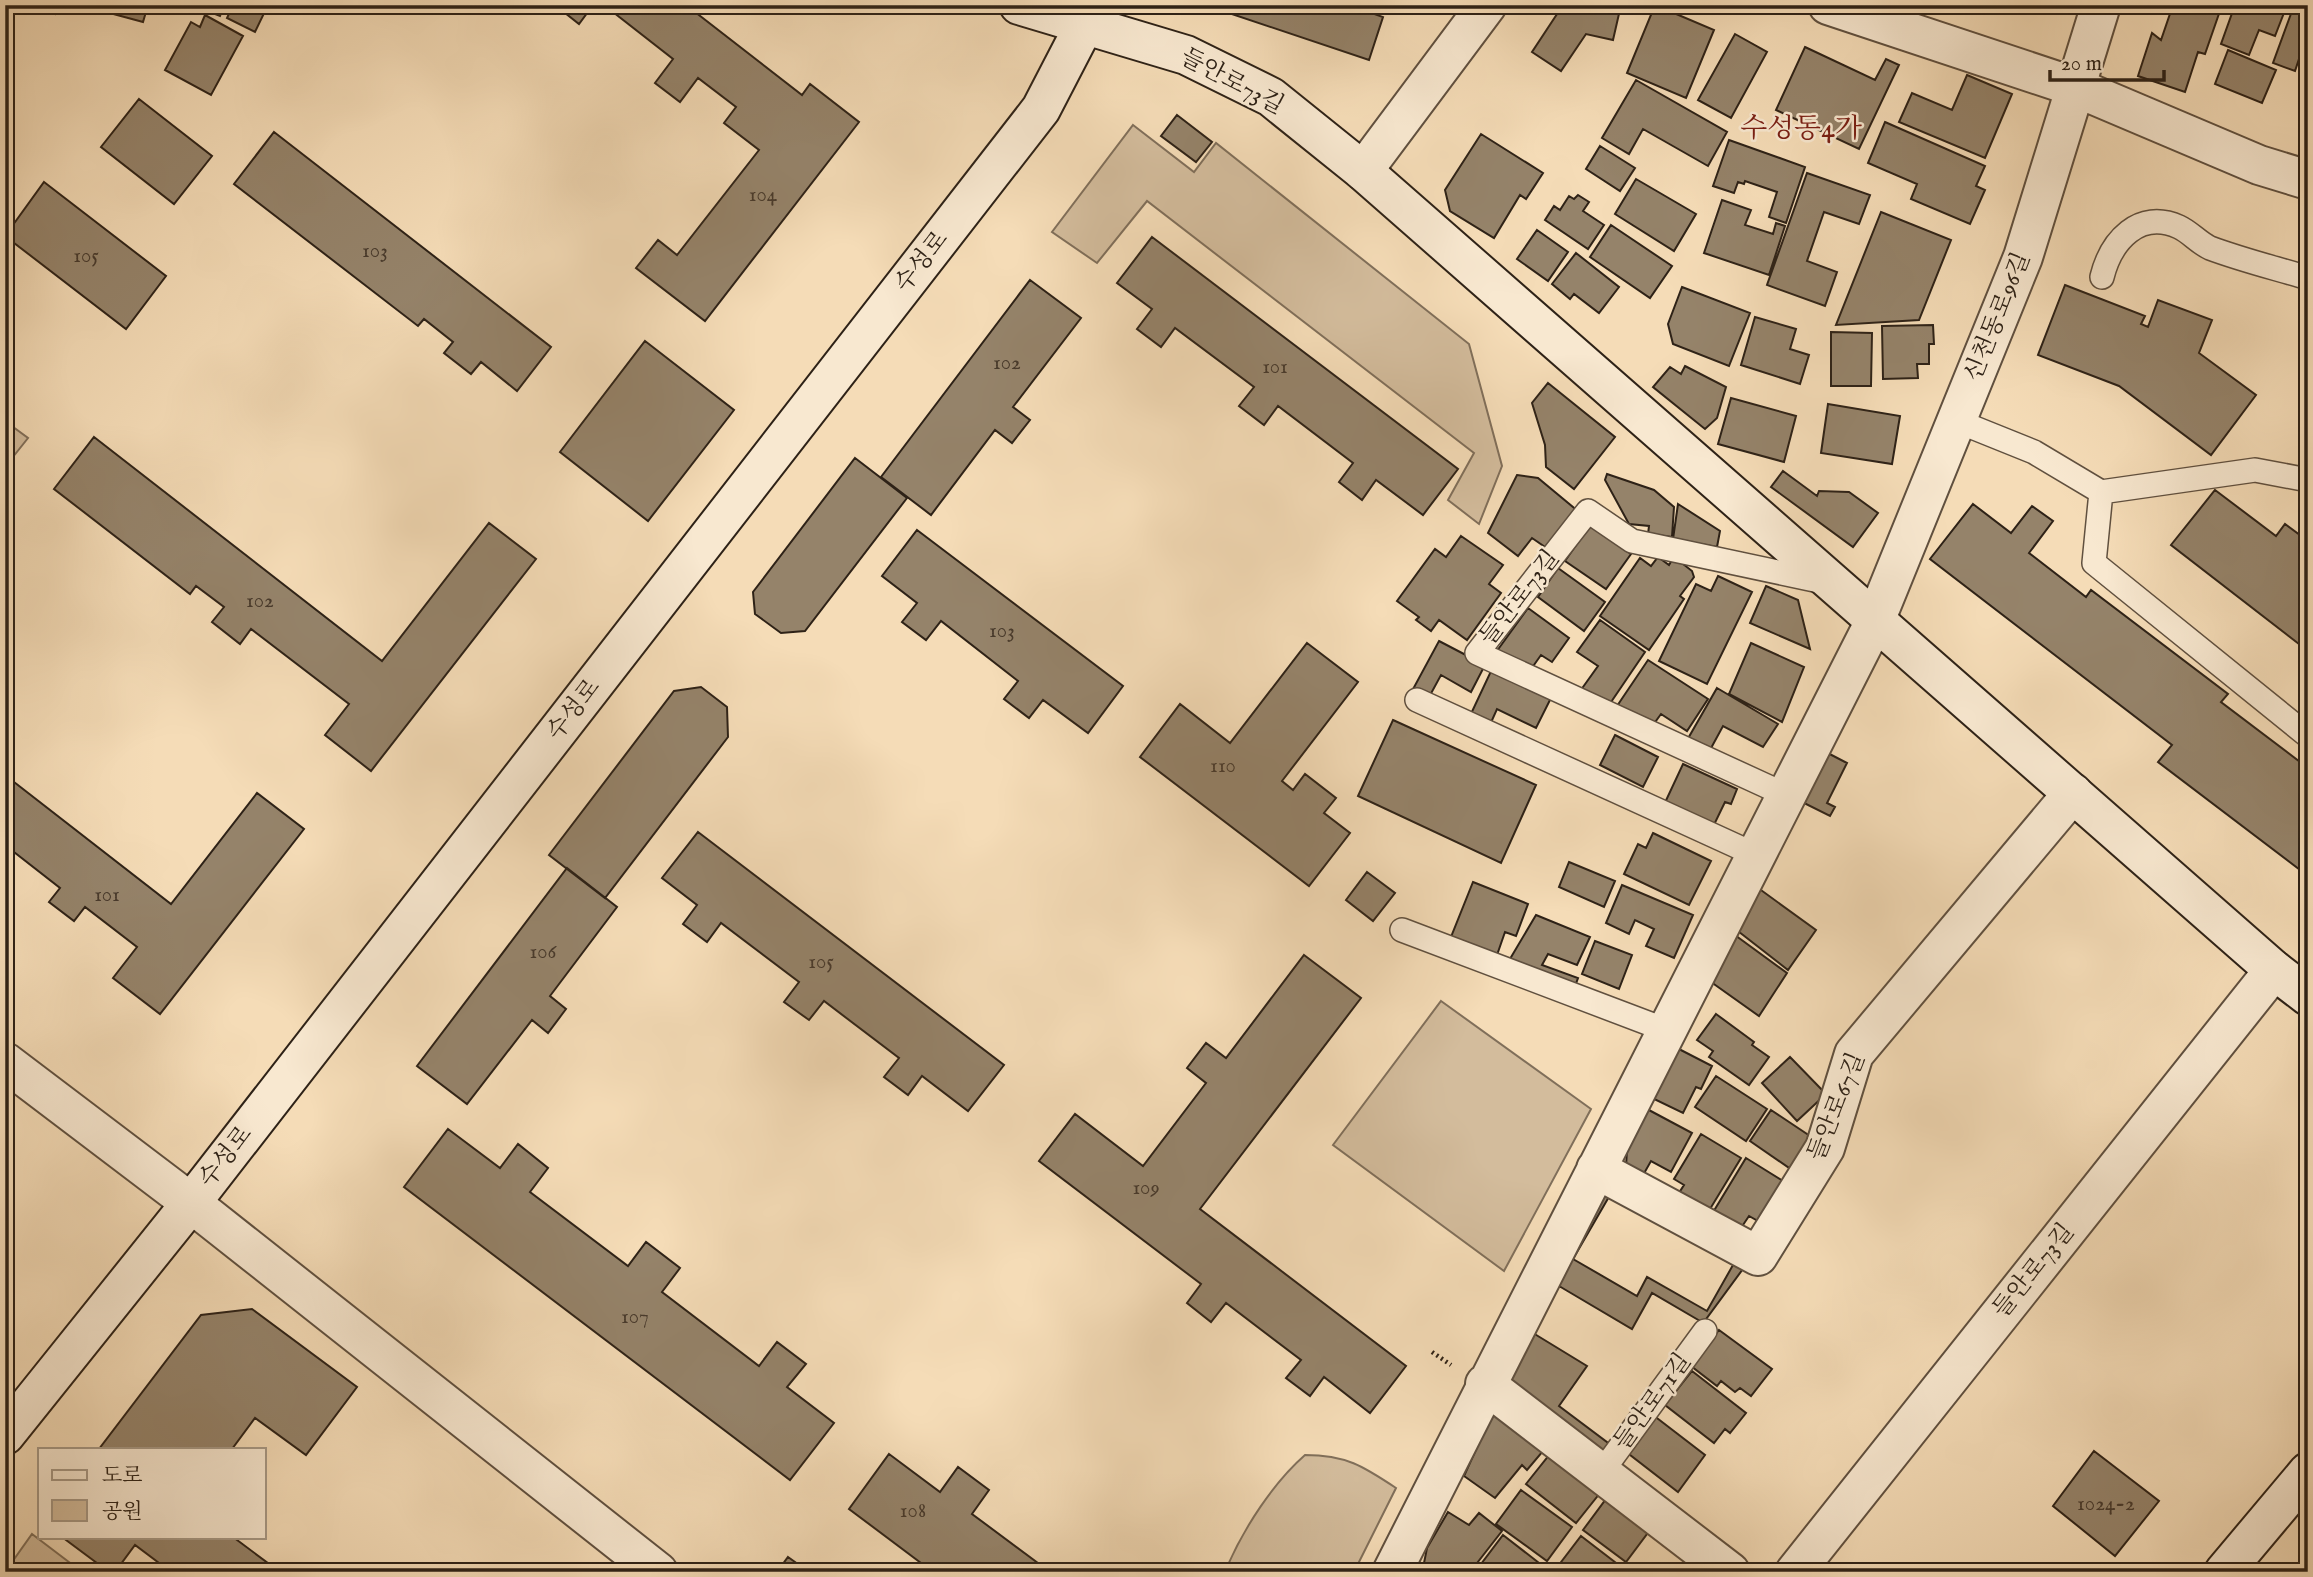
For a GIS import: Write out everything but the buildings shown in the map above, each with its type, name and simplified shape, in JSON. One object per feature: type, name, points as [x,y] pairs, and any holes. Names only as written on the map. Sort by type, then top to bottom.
[{"type":"street","points":[[1019,5],[1084,26]]},
{"type":"street","points":[[1363,171],[1487,5]]},
{"type":"street","points":[[1828,5],[2075,87],[2259,165],[2308,180]]},
{"type":"street","name":"신천동로96길","points":[[1875,621],[2023,257],[2101,5]]},
{"type":"street","name":"들안로73길","points":[[1084,26],[1186,55],[1271,97],[1363,171],[2274,970],[2308,996]]},
{"type":"street","name":"수성로","points":[[5,1435],[191,1203],[1041,108],[1084,26]]},
{"type":"street","points":[[1392,1572],[1485,1384],[1875,621]]},
{"type":"street","name":"들안로67길","points":[[1596,1169],[1758,1256],[1825,1147],[1854,1054],[2073,793]]},
{"type":"street","name":"들안로73길","points":[[1795,1572],[2274,970]]},
{"type":"street","points":[[5,1062],[191,1203],[657,1572]]},
{"type":"street","name":"들안로71길","points":[[1485,1384],[1730,1572]]},
{"type":"street","points":[[2224,1572],[2308,1472]]},
{"type":"lane","points":[[2102,277],[2106,262],[2125,232],[2140,224],[2162,222],[2179,227],[2207,247],[2308,278]]},
{"type":"lane","points":[[1957,421],[2034,452],[2101,492],[2255,470],[2308,480]]},
{"type":"lane","points":[[2101,492],[2094,563],[2308,736]]},
{"type":"lane","name":"들안로73길","points":[[1786,795],[1477,653],[1588,511],[1632,541],[1832,583]]},
{"type":"lane","points":[[1417,699],[1756,855]]},
{"type":"lane","points":[[1402,930],[1667,1030]]},
{"type":"lane","name":"들안로71길","points":[[1601,1473],[1705,1331]]},
{"type":"path","points":[[159,14],[162,5]]},
{"type":"green space","points":[[1133,125],[1194,172],[1216,143],[1469,344],[1502,466],[1479,524],[1448,500],[1474,453],[1147,201],[1097,263],[1052,232]]},
{"type":"green space","points":[[5,421],[28,438],[5,467]]},
{"type":"green space","points":[[1441,1001],[1591,1109],[1504,1271],[1333,1145]]},
{"type":"green space","points":[[1305,1455],[1332,1457],[1354,1463],[1396,1488],[1354,1572],[1231,1572],[1227,1567],[1251,1522],[1271,1492]]},
{"type":"green space","points":[[32,1534],[82,1572],[5,1572]]},
{"type":"district","name":"수성동4가","points":[[1801,129]]}]
